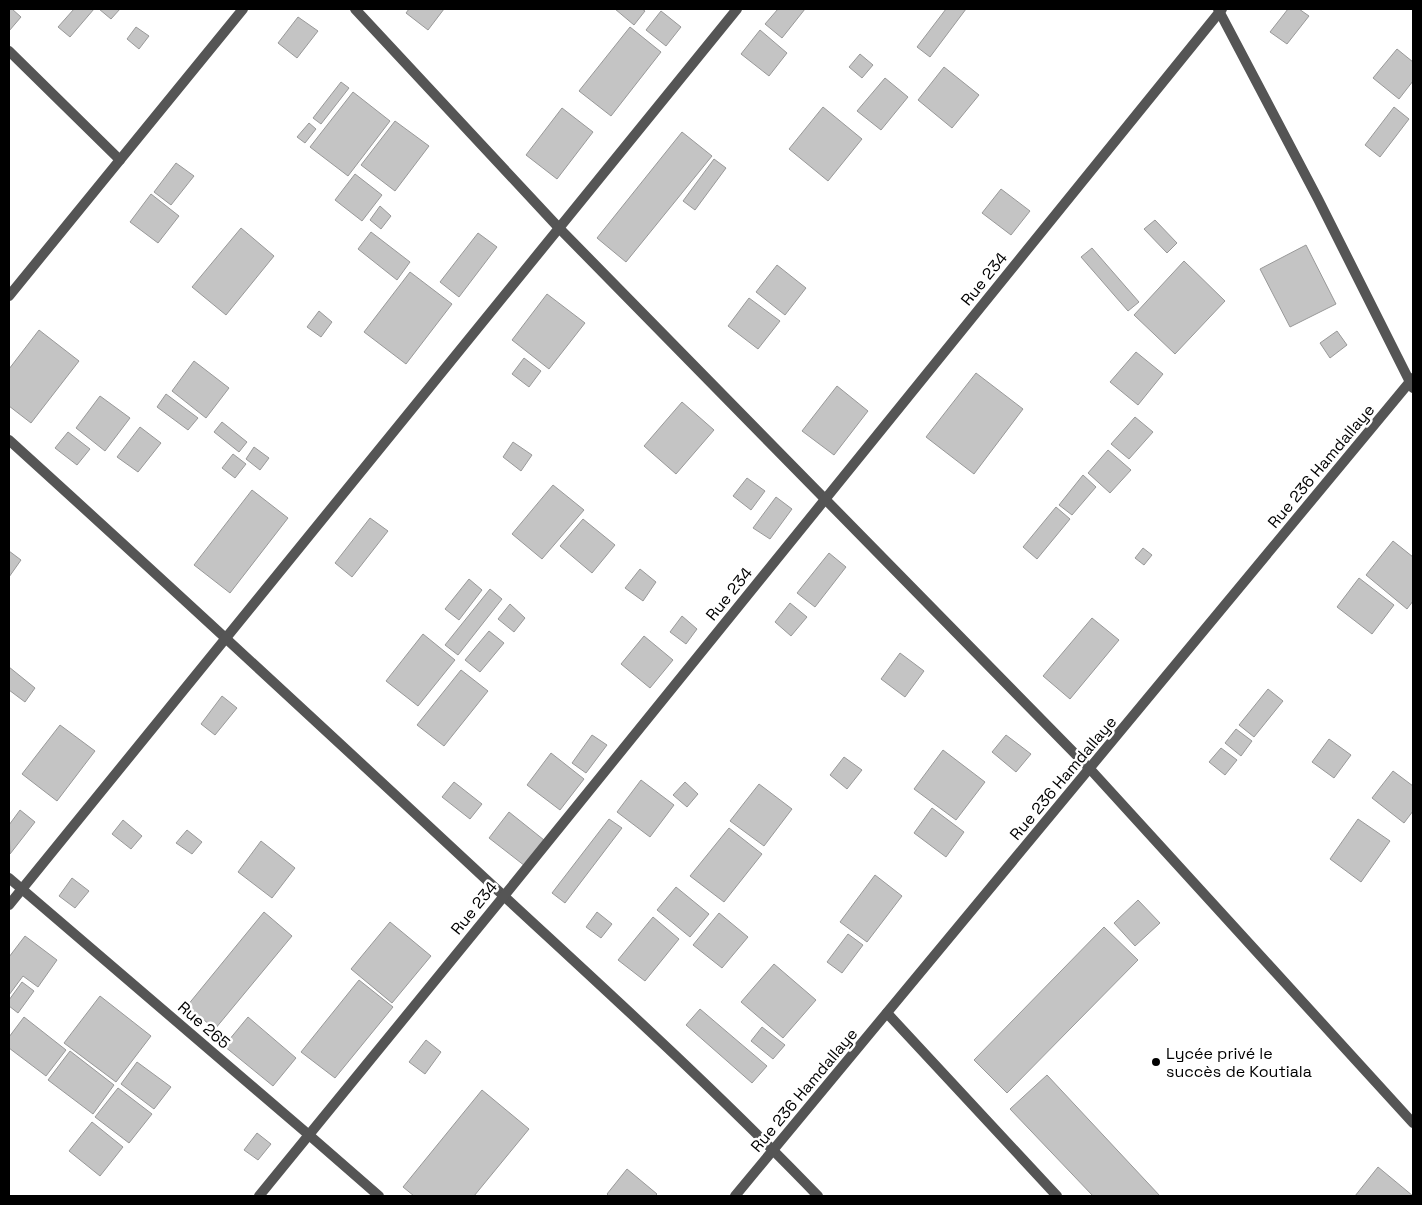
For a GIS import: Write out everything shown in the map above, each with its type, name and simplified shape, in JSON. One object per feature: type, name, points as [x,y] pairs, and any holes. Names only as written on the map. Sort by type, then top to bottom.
[{"type":"street","points":[[9,296],[243,9]]},
{"type":"street","points":[[355,9],[559,228],[1090,769],[1413,1123]]},
{"type":"street","points":[[9,905],[737,9]]},
{"type":"street","points":[[1220,10],[1412,383]]},
{"type":"street","name":"Rue 234","points":[[259,1196],[1220,10]]},
{"type":"street","points":[[9,51],[120,160]]},
{"type":"street","name":"Rue 236 Hamdallaye","points":[[735,1196],[1412,383]]},
{"type":"street","points":[[9,440],[226,638],[695,1073],[818,1196]]},
{"type":"street","name":"Rue 265","points":[[9,878],[379,1196]]},
{"type":"street","points":[[888,1013],[1057,1196]]},
{"type":"building","points":[[9,9],[12,9],[21,17],[9,31]]},
{"type":"building","points":[[74,9],[94,9],[70,37],[58,27]]},
{"type":"building","points":[[99,9],[120,9],[111,19]]},
{"type":"building","points":[[409,9],[444,9],[428,30],[406,13]]},
{"type":"building","points":[[615,9],[642,9],[645,11],[634,25]]},
{"type":"building","points":[[778,9],[805,9],[782,38],[765,24]]},
{"type":"building","points":[[946,9],[966,9],[930,57],[917,47]]},
{"type":"building","points":[[1288,9],[1299,9],[1309,16],[1287,44],[1270,32]]},
{"type":"building","points":[[661,11],[681,27],[666,46],[646,30]]},
{"type":"building","points":[[298,17],[318,31],[297,58],[278,43]]},
{"type":"building","points":[[136,27],[149,36],[139,49],[127,39]]},
{"type":"building","points":[[630,27],[661,52],[611,116],[579,91]]},
{"type":"building","points":[[760,30],[787,53],[769,76],[741,54]]},
{"type":"building","points":[[1397,49],[1413,62],[1413,81],[1399,99],[1373,78]]},
{"type":"building","points":[[860,54],[873,65],[862,78],[849,67]]},
{"type":"building","points":[[944,67],[979,95],[952,128],[918,100]]},
{"type":"building","points":[[885,78],[908,97],[881,130],[857,111]]},
{"type":"building","points":[[341,82],[349,88],[321,124],[313,118]]},
{"type":"building","points":[[353,92],[390,121],[348,176],[310,147]]},
{"type":"building","points":[[823,107],[862,139],[828,181],[789,149]]},
{"type":"building","points":[[1394,107],[1409,119],[1380,157],[1365,145]]},
{"type":"building","points":[[562,108],[593,132],[557,179],[526,155]]},
{"type":"building","points":[[395,121],[429,146],[395,191],[361,165]]},
{"type":"building","points":[[309,123],[316,129],[305,143],[297,137]]},
{"type":"building","points":[[682,132],[712,156],[626,262],[597,238]]},
{"type":"building","points":[[714,159],[726,168],[695,210],[683,201]]},
{"type":"building","points":[[176,163],[194,176],[171,205],[154,192]]},
{"type":"building","points":[[355,174],[382,195],[362,221],[335,200]]},
{"type":"building","points":[[1001,189],[1030,211],[1011,235],[982,213]]},
{"type":"building","points":[[151,194],[179,216],[158,243],[130,222]]},
{"type":"building","points":[[380,206],[391,216],[381,229],[370,220]]},
{"type":"building","points":[[1155,220],[1177,243],[1167,253],[1144,229]]},
{"type":"building","points":[[241,228],[274,256],[226,315],[192,287]]},
{"type":"building","points":[[371,232],[410,262],[397,280],[358,249]]},
{"type":"building","points":[[478,233],[497,247],[459,297],[440,282]]},
{"type":"building","points":[[1306,245],[1336,304],[1290,327],[1260,269]]},
{"type":"building","points":[[1092,248],[1139,302],[1128,311],[1081,257]]},
{"type":"building","points":[[1184,261],[1225,301],[1175,354],[1134,315]]},
{"type":"building","points":[[777,265],[806,288],[785,315],[756,292]]},
{"type":"building","points":[[410,272],[452,304],[406,364],[364,332]]},
{"type":"building","points":[[547,294],[585,323],[549,369],[512,340]]},
{"type":"building","points":[[749,298],[780,321],[758,349],[728,326]]},
{"type":"building","points":[[319,311],[332,322],[321,337],[307,327]]},
{"type":"building","points":[[39,330],[79,361],[31,423],[9,406],[9,369]]},
{"type":"building","points":[[1337,331],[1347,345],[1330,358],[1320,343]]},
{"type":"building","points":[[1136,352],[1163,374],[1138,405],[1110,382]]},
{"type":"building","points":[[524,358],[541,371],[529,387],[512,374]]},
{"type":"building","points":[[194,361],[229,388],[206,418],[172,391]]},
{"type":"building","points":[[976,373],[1023,409],[974,474],[926,437]]},
{"type":"building","points":[[837,386],[868,411],[834,455],[802,431]]},
{"type":"building","points":[[166,394],[198,418],[188,430],[157,407]]},
{"type":"building","points":[[100,396],[130,418],[105,451],[76,428]]},
{"type":"building","points":[[682,402],[714,430],[676,474],[644,446]]},
{"type":"building","points":[[1135,417],[1153,432],[1129,459],[1111,444]]},
{"type":"building","points":[[222,422],[247,442],[239,452],[214,432]]},
{"type":"building","points":[[140,427],[161,443],[138,472],[117,457]]},
{"type":"building","points":[[68,432],[90,449],[77,465],[55,448]]},
{"type":"building","points":[[513,442],[532,455],[521,471],[503,457]]},
{"type":"building","points":[[254,447],[269,458],[260,470],[246,459]]},
{"type":"building","points":[[1108,450],[1131,470],[1110,493],[1088,473]]},
{"type":"building","points":[[233,454],[246,464],[235,478],[222,468]]},
{"type":"building","points":[[1083,475],[1096,487],[1072,515],[1059,505]]},
{"type":"building","points":[[747,478],[765,491],[751,510],[733,496]]},
{"type":"building","points":[[553,485],[584,510],[542,559],[512,534]]},
{"type":"building","points":[[252,490],[288,518],[230,593],[194,565]]},
{"type":"building","points":[[776,497],[792,509],[770,539],[753,528]]},
{"type":"building","points":[[1056,507],[1070,519],[1037,559],[1023,547]]},
{"type":"building","points":[[370,518],[388,531],[352,577],[335,563]]},
{"type":"building","points":[[583,519],[615,545],[592,573],[560,546]]},
{"type":"building","points":[[1393,541],[1413,557],[1413,601],[1407,609],[1366,575]]},
{"type":"building","points":[[1143,548],[1152,555],[1144,565],[1135,558]]},
{"type":"building","points":[[9,551],[21,560],[9,577]]},
{"type":"building","points":[[829,553],[846,567],[815,607],[797,593]]},
{"type":"building","points":[[640,569],[656,582],[643,601],[625,588]]},
{"type":"building","points":[[1359,578],[1394,605],[1372,634],[1337,607]]},
{"type":"building","points":[[469,579],[482,590],[459,620],[445,609]]},
{"type":"building","points":[[490,589],[502,599],[458,655],[445,645]]},
{"type":"building","points":[[790,603],[807,617],[791,636],[775,622]]},
{"type":"building","points":[[510,604],[525,618],[514,632],[498,619]]},
{"type":"building","points":[[682,616],[697,629],[686,644],[670,632]]},
{"type":"building","points":[[1092,618],[1119,640],[1070,699],[1043,676]]},
{"type":"building","points":[[489,631],[504,643],[480,672],[465,660]]},
{"type":"building","points":[[423,634],[455,660],[418,706],[386,681]]},
{"type":"building","points":[[644,636],[673,660],[650,688],[621,664]]},
{"type":"building","points":[[900,653],[924,671],[905,697],[881,679]]},
{"type":"building","points":[[9,667],[35,688],[25,702],[9,690]]},
{"type":"building","points":[[461,670],[488,691],[444,746],[417,725]]},
{"type":"building","points":[[1268,689],[1283,701],[1254,737],[1239,725]]},
{"type":"building","points":[[222,696],[237,708],[215,735],[201,724]]},
{"type":"building","points":[[60,725],[95,751],[57,801],[22,774]]},
{"type":"building","points":[[1236,729],[1252,741],[1241,756],[1225,743]]},
{"type":"building","points":[[592,735],[607,745],[586,773],[572,763]]},
{"type":"building","points":[[1006,735],[1031,754],[1016,772],[992,752]]},
{"type":"building","points":[[1329,739],[1351,755],[1334,778],[1312,762]]},
{"type":"building","points":[[1221,748],[1237,760],[1225,775],[1209,762]]},
{"type":"building","points":[[943,750],[985,782],[956,820],[914,789]]},
{"type":"building","points":[[551,753],[584,779],[560,810],[527,785]]},
{"type":"building","points":[[844,757],[862,770],[847,789],[830,775]]},
{"type":"building","points":[[1393,771],[1413,786],[1413,811],[1404,823],[1372,798]]},
{"type":"building","points":[[641,780],[674,805],[650,837],[617,812]]},
{"type":"building","points":[[454,782],[482,804],[470,819],[442,797]]},
{"type":"building","points":[[685,782],[698,794],[687,807],[673,795]]},
{"type":"building","points":[[759,784],[792,809],[764,846],[730,821]]},
{"type":"building","points":[[932,808],[964,832],[946,857],[914,833]]},
{"type":"building","points":[[20,810],[35,822],[10,854],[9,825]]},
{"type":"building","points":[[509,812],[544,840],[525,866],[489,838]]},
{"type":"building","points":[[609,819],[622,828],[565,903],[552,893]]},
{"type":"building","points":[[1358,819],[1390,841],[1361,882],[1330,859]]},
{"type":"building","points":[[123,820],[142,836],[131,849],[112,834]]},
{"type":"building","points":[[729,828],[762,854],[724,902],[690,876]]},
{"type":"building","points":[[187,830],[202,842],[192,854],[176,843]]},
{"type":"building","points":[[261,841],[295,868],[272,898],[238,872]]},
{"type":"building","points":[[875,875],[902,896],[867,942],[840,922]]},
{"type":"building","points":[[72,878],[89,891],[75,908],[59,896]]},
{"type":"building","points":[[676,887],[709,914],[690,937],[657,910]]},
{"type":"building","points":[[1138,900],[1160,923],[1135,946],[1114,923]]},
{"type":"building","points":[[264,912],[292,936],[215,1029],[187,1006]]},
{"type":"building","points":[[597,912],[612,924],[601,938],[586,927]]},
{"type":"building","points":[[719,913],[748,937],[722,968],[693,945]]},
{"type":"building","points":[[653,917],[679,939],[645,981],[618,960]]},
{"type":"building","points":[[390,922],[431,956],[392,1003],[351,969]]},
{"type":"building","points":[[1104,927],[1138,960],[1007,1093],[974,1060]]},
{"type":"building","points":[[848,934],[863,945],[842,973],[827,962]]},
{"type":"building","points":[[25,936],[57,960],[38,987],[23,976],[9,995],[9,957]]},
{"type":"building","points":[[774,964],[816,1000],[783,1038],[741,1002]]},
{"type":"building","points":[[359,980],[393,1007],[335,1078],[301,1052]]},
{"type":"building","points":[[22,982],[34,991],[18,1013],[9,1006],[9,1000]]},
{"type":"building","points":[[100,996],[151,1036],[116,1082],[64,1043]]},
{"type":"building","points":[[700,1009],[767,1066],[752,1083],[686,1025]]},
{"type":"building","points":[[24,1017],[66,1050],[46,1076],[9,1048],[9,1037]]},
{"type":"building","points":[[248,1017],[296,1058],[273,1086],[224,1046]]},
{"type":"building","points":[[762,1027],[785,1045],[773,1059],[751,1041]]},
{"type":"building","points":[[426,1040],[441,1052],[425,1074],[409,1062]]},
{"type":"building","points":[[70,1051],[114,1085],[93,1114],[48,1080]]},
{"type":"building","points":[[137,1062],[171,1087],[154,1109],[121,1084]]},
{"type":"building","points":[[1047,1075],[1160,1196],[1093,1196],[1010,1109]]},
{"type":"building","points":[[118,1088],[152,1114],[129,1143],[95,1117]]},
{"type":"building","points":[[482,1090],[529,1129],[474,1196],[414,1196],[403,1187]]},
{"type":"building","points":[[92,1122],[123,1147],[100,1176],[69,1151]]},
{"type":"building","points":[[257,1133],[271,1144],[258,1160],[244,1150]]},
{"type":"building","points":[[1378,1167],[1413,1196],[1355,1196]]},
{"type":"building","points":[[627,1169],[657,1194],[655,1196],[609,1196],[607,1194]]},
{"type":"place","name":"Lycée privé le succès de Koutiala","points":[[1156,1062]]}]
